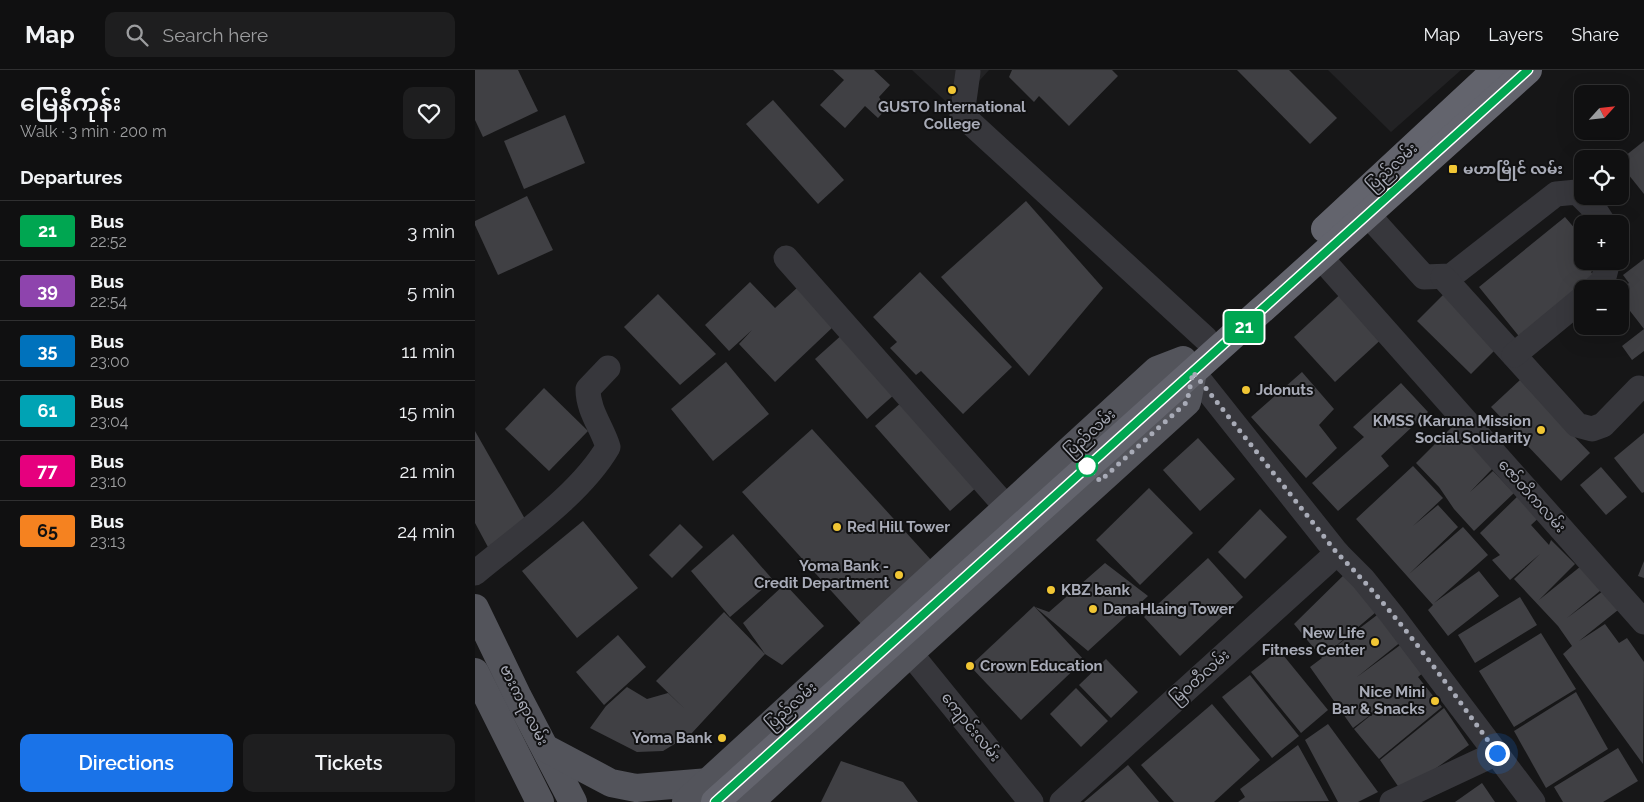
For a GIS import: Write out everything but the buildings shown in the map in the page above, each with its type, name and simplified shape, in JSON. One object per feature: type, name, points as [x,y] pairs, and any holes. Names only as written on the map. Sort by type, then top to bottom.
[{"type":"highway","name":"ပြည်လမ်း","points":[[1183,373],[1321,258],[1528,70]]},
{"type":"highway","name":"ပြည်လမ်း","points":[[1183,373],[1205,338],[1494,71]]},
{"type":"highway","points":[[712,792],[1183,373]]},
{"type":"main road","name":"ပြည်လမ်း","points":[[687,802],[712,792],[1008,509],[1157,370],[1183,373]]},
{"type":"main road","points":[[757,799],[910,653],[1187,402],[1183,373]]},
{"type":"main road","name":"ဗားကရာလမ်း","points":[[475,608],[518,697],[547,749],[573,802]]},
{"type":"main road","name":"ဗားကရာလမ်း","points":[[475,672],[529,789],[540,802]]},
{"type":"main road","points":[[547,749],[611,783],[636,788],[712,792]]},
{"type":"street","points":[[968,72],[962,115],[1205,338]]},
{"type":"street","points":[[1368,215],[1424,277],[1451,276],[1556,194],[1577,192],[1598,215]]},
{"type":"street","points":[[786,258],[1008,509]]},
{"type":"street","name":"ဇော်တိကလမ်း","points":[[1321,258],[1644,622]]},
{"type":"street","points":[[1443,277],[1577,425],[1591,429],[1603,425],[1639,388]]},
{"type":"street","points":[[1515,355],[1574,306]]},
{"type":"street","points":[[475,573],[571,492],[601,460],[608,447],[603,431],[588,404],[588,389],[608,368]]},
{"type":"street","points":[[1183,373],[1337,553],[1381,600],[1533,802]]},
{"type":"street","name":"မြဝတီလမ်း","points":[[1062,802],[1337,553]]},
{"type":"street","name":"ကျောင်းလမ်း","points":[[910,653],[1031,802]]},
{"type":"street","points":[[1392,802],[1497,753]]},
{"type":"shaded area","name":"GUSTO International College","points":[[912,70],[989,70],[954,109]]},
{"type":"shaded area","points":[[1328,70],[1461,70],[1391,132]]},
{"type":"bus line","name":"21","points":[[715,802],[1528,70]]},
{"type":"place","name":"GUSTO International College","points":[[952,90]]},
{"type":"place","name":"မဟာမြိုင် လမ်း","points":[[1453,169]]},
{"type":"place","name":"Jdonuts","points":[[1246,390]]},
{"type":"place","name":"KMSS (Karuna Mission Social Solidarity","points":[[1541,430]]},
{"type":"place","name":"Red Hill Tower","points":[[837,527]]},
{"type":"place","name":"Yoma Bank - Credit Department","points":[[899,575]]},
{"type":"place","name":"KBZ bank","points":[[1051,590]]},
{"type":"place","name":"DanaHlaing Tower","points":[[1093,609]]},
{"type":"place","name":"New Life Fitness Center","points":[[1375,642]]},
{"type":"place","name":"Crown Education","points":[[970,666]]},
{"type":"place","name":"Nice Mini Bar & Snacks","points":[[1435,701]]},
{"type":"place","name":"Yoma Bank","points":[[722,738]]},
{"type":"route","points":[[1087,466],[1100,481],[1187,402],[1193,372],[1337,553],[1363,579],[1392,615],[1497,753]]}]
